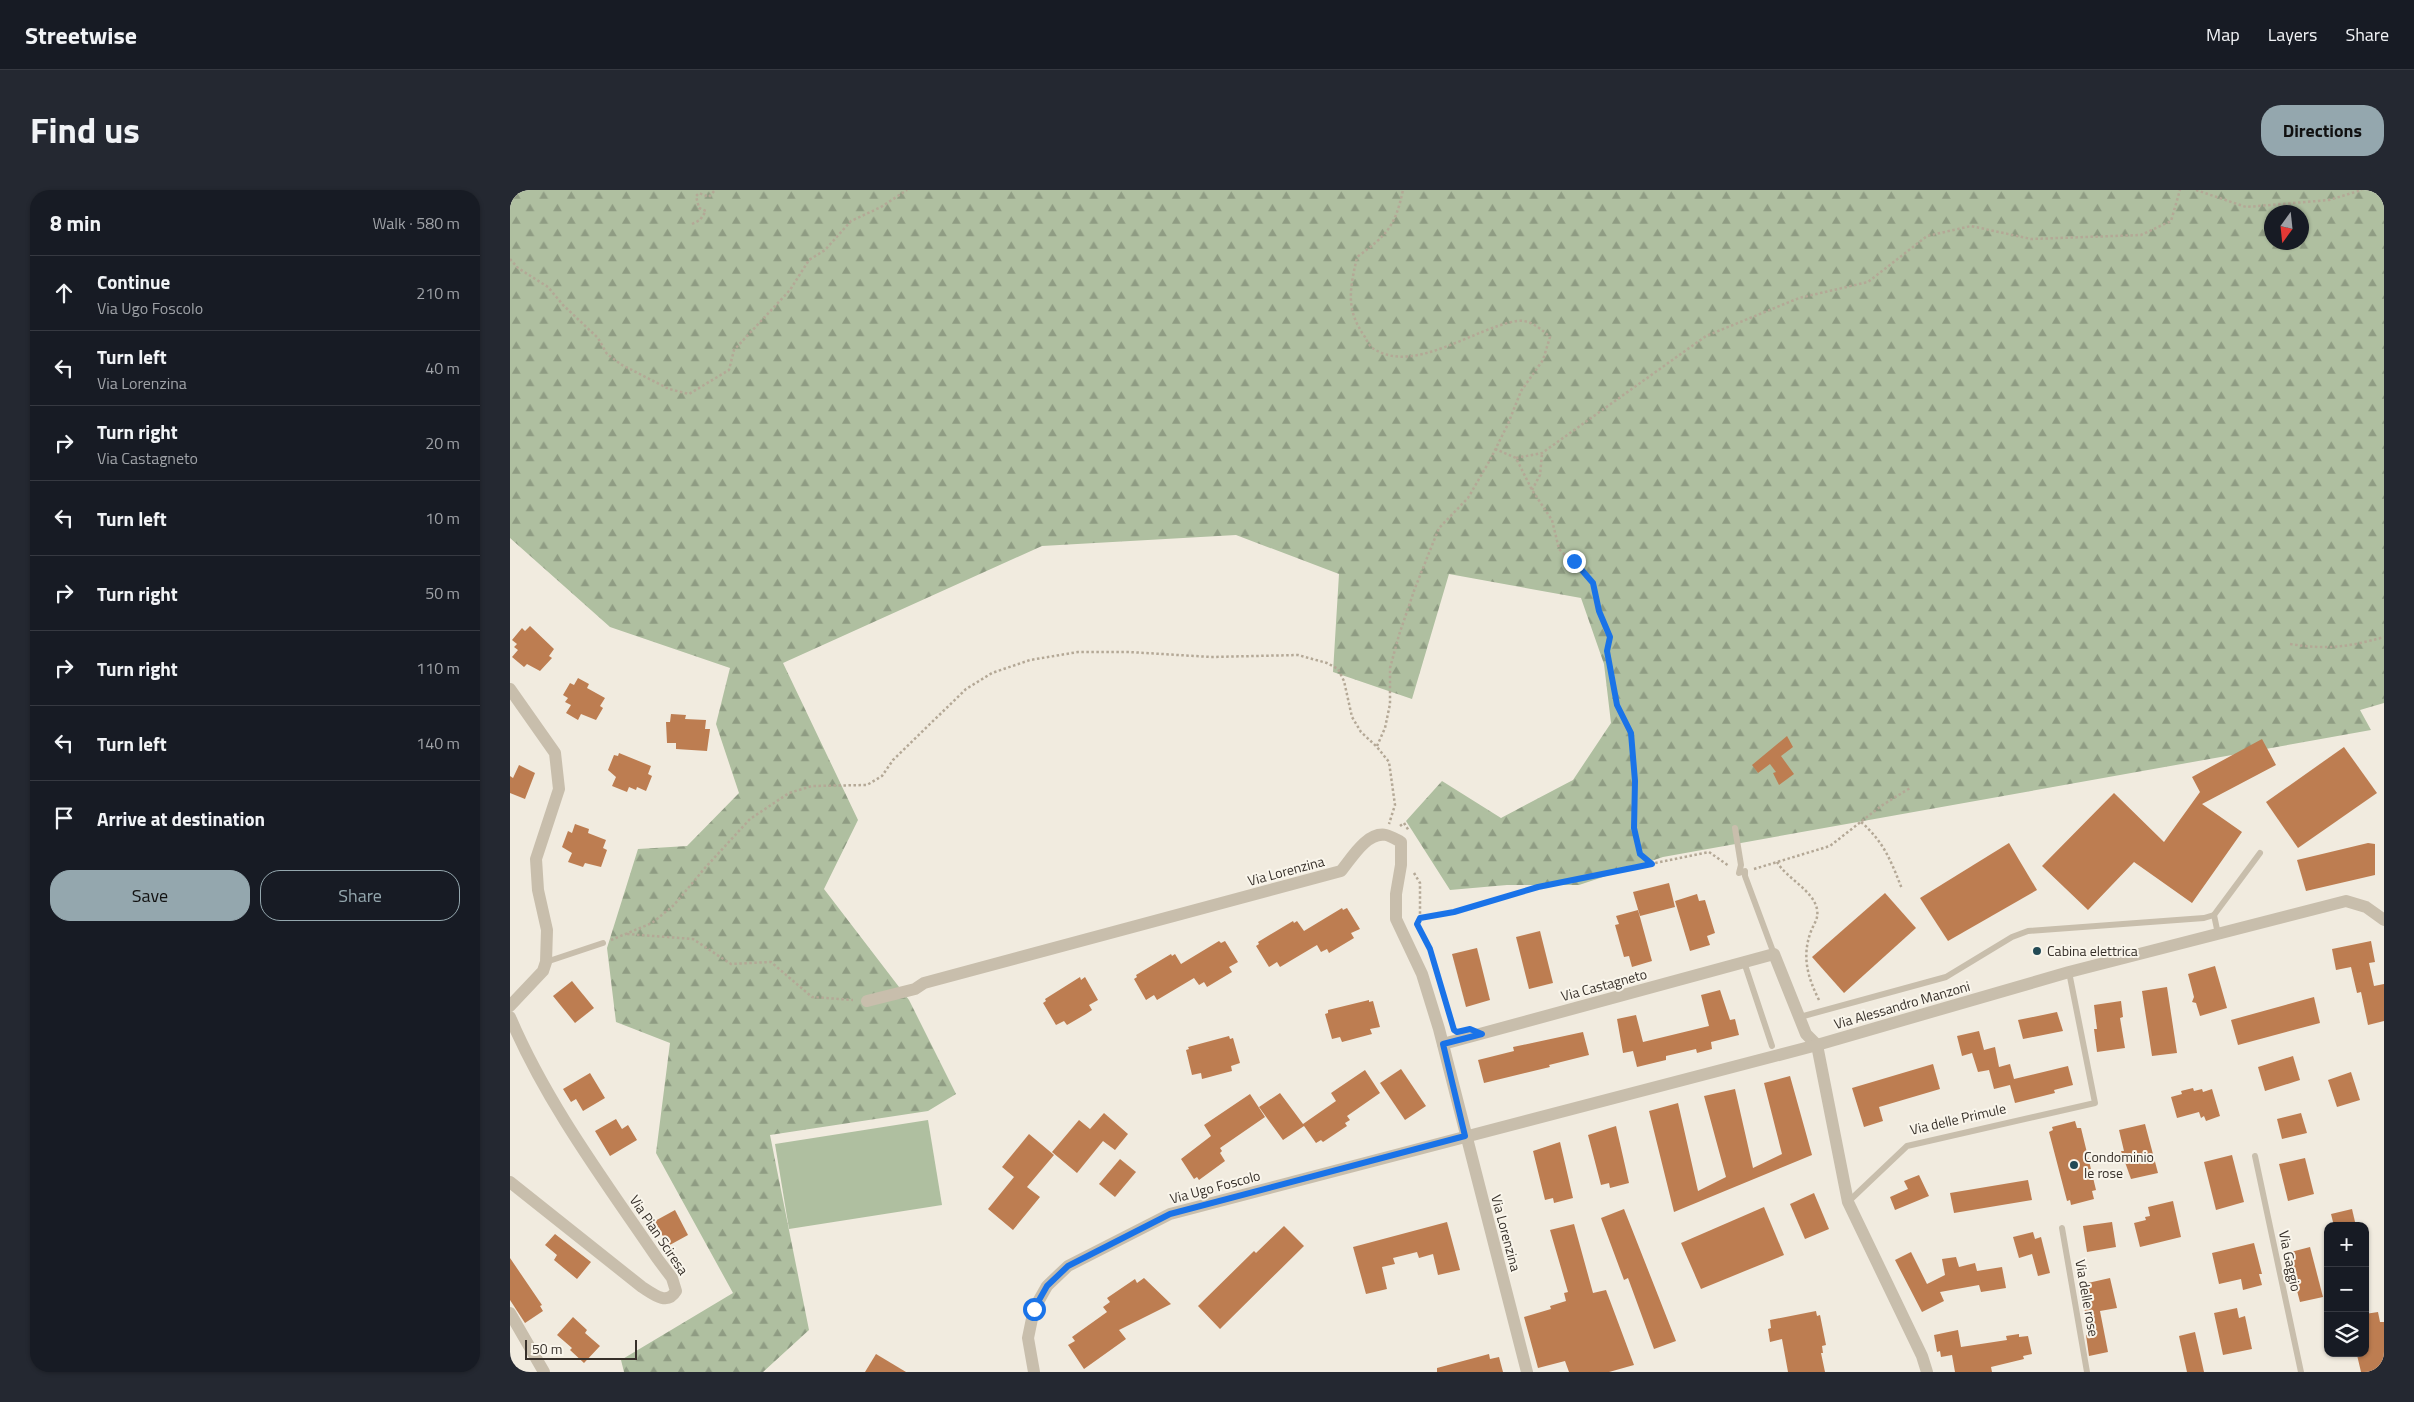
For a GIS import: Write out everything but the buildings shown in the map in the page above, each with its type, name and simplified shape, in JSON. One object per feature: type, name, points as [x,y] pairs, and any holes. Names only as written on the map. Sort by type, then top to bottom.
[{"type":"street","points":[[510,689],[555,754],[559,789],[536,859],[538,890],[547,930],[546,962],[543,972],[510,1006]]},
{"type":"street","name":"Via Lorenzina","points":[[867,1001],[915,989],[934,980],[1341,872],[1362,845],[1373,837],[1386,835],[1401,842],[1401,866],[1396,894],[1396,919],[1422,974],[1443,1044],[1465,1136],[1528,1372]]},
{"type":"street","name":"Via Alessandro Manzoni","points":[[1465,1136],[1817,1045],[2069,972],[2346,901],[2366,907],[2384,920]]},
{"type":"street","points":[[1774,954],[1806,1034],[1817,1045],[1848,1202],[1928,1372]]},
{"type":"street","name":"Via Castagneto","points":[[1443,1044],[1774,954]]},
{"type":"street","name":"Via Pian Sciresa","points":[[510,1017],[524,1050],[549,1098],[672,1278],[676,1291],[672,1296],[665,1299],[656,1296],[510,1182]]},
{"type":"street","name":"Via Ugo Foscolo","points":[[1034,1372],[1028,1338],[1034,1309],[1047,1286],[1068,1266],[1170,1214],[1465,1136]]},
{"type":"street","points":[[510,1313],[544,1372]]},
{"type":"lane","points":[[1735,828],[1742,872],[1774,954]]},
{"type":"lane","points":[[1800,1017],[1946,977],[2012,937],[2028,931],[2204,918],[2214,915],[2260,853]]},
{"type":"lane","points":[[2214,915],[2218,934]]},
{"type":"lane","points":[[546,962],[602,943]]},
{"type":"lane","points":[[1744,962],[1772,1046]]},
{"type":"lane","name":"Via delle Primule","points":[[1848,1202],[1907,1146],[2095,1103],[2069,972]]},
{"type":"lane","name":"Via Gaggio","points":[[2255,1156],[2301,1372]]},
{"type":"lane","name":"Via delle rose","points":[[2062,1228],[2087,1372]]},
{"type":"path","points":[[692,224],[700,220],[706,210],[699,208],[696,196],[699,193],[709,197],[715,190]]},
{"type":"path","points":[[510,259],[518,268],[548,286],[563,305],[598,338],[607,354],[622,365],[669,388],[690,394],[729,370],[734,350],[790,290],[809,260],[826,250],[851,221],[881,207],[907,190]]},
{"type":"path","points":[[1377,747],[1385,728],[1390,704],[1390,668],[1415,588],[1439,528],[1468,498],[1508,424],[1521,391],[1543,360],[1550,337],[1536,325],[1518,321],[1494,328],[1460,342],[1399,357],[1373,349],[1355,323],[1349,293],[1357,257],[1382,239],[1398,214],[1403,190]]},
{"type":"path","points":[[1495,449],[1516,458],[1542,453],[1706,336],[1799,298],[1868,282],[1927,236],[1971,226],[2031,239],[2141,235],[2171,220],[2180,190]]},
{"type":"path","points":[[2196,190],[2246,207],[2328,200],[2362,190]]},
{"type":"path","points":[[1532,490],[1540,475],[1542,453]]},
{"type":"path","points":[[1516,458],[1532,490],[1552,520],[1559,549],[1574,561],[1593,583],[1599,611],[1610,637],[1607,651],[1617,705],[1631,733],[1635,781],[1634,828],[1640,854],[1652,864]]},
{"type":"path","points":[[2290,644],[2318,648],[2341,647],[2384,637]]},
{"type":"path","points":[[602,943],[652,923],[674,905],[750,819],[789,793],[812,786],[867,785],[874,783],[882,776],[893,760],[966,689],[992,673],[1030,660],[1078,652],[1130,652],[1211,656],[1298,655],[1327,663],[1338,669],[1344,680],[1352,717],[1361,732],[1389,762],[1395,805],[1386,835]]},
{"type":"path","points":[[1434,968],[1430,949],[1417,924],[1420,918],[1454,912],[1538,887],[1709,852],[1742,872],[1830,846],[1910,788]]},
{"type":"path","points":[[1861,822],[1876,835],[1883,846],[1902,890]]},
{"type":"path","points":[[1777,862],[1783,872],[1800,885],[1817,906],[1818,919],[1811,931],[1805,951],[1808,977],[1825,1010]]},
{"type":"path","points":[[625,934],[693,939],[731,964],[771,962],[812,997],[867,1001]]},
{"type":"green space","points":[[510,190],[2384,190],[2384,703],[2360,710],[2371,730],[1663,857],[1579,885],[1507,885],[1450,890],[1406,821],[1442,781],[1501,818],[1573,780],[1611,723],[1604,664],[1581,598],[1449,574],[1412,699],[1333,672],[1339,574],[1236,535],[1042,546],[783,663],[858,820],[824,889],[909,1000],[956,1094],[928,1111],[770,1135],[809,1330],[763,1372],[624,1372],[621,1360],[733,1293],[656,1153],[670,1043],[616,1022],[607,948],[638,849],[687,846],[739,793],[716,724],[730,668],[610,627],[510,538]]},
{"type":"green space","points":[[928,1120],[942,1205],[789,1229],[775,1144]]},
{"type":"place","name":"Cabina elettrica","points":[[2037,951]]},
{"type":"place","name":"Condominio le rose","points":[[2074,1165]]},
{"type":"route","points":[[1034,1309],[1047,1286],[1068,1266],[1170,1214],[1465,1136],[1443,1044],[1482,1034],[1470,1029],[1457,1032],[1454,1030],[1434,968],[1430,949],[1417,924],[1420,918],[1454,912],[1538,887],[1652,864],[1640,854],[1634,828],[1635,781],[1631,733],[1617,705],[1607,651],[1610,637],[1599,611],[1593,583],[1574,561]]}]
